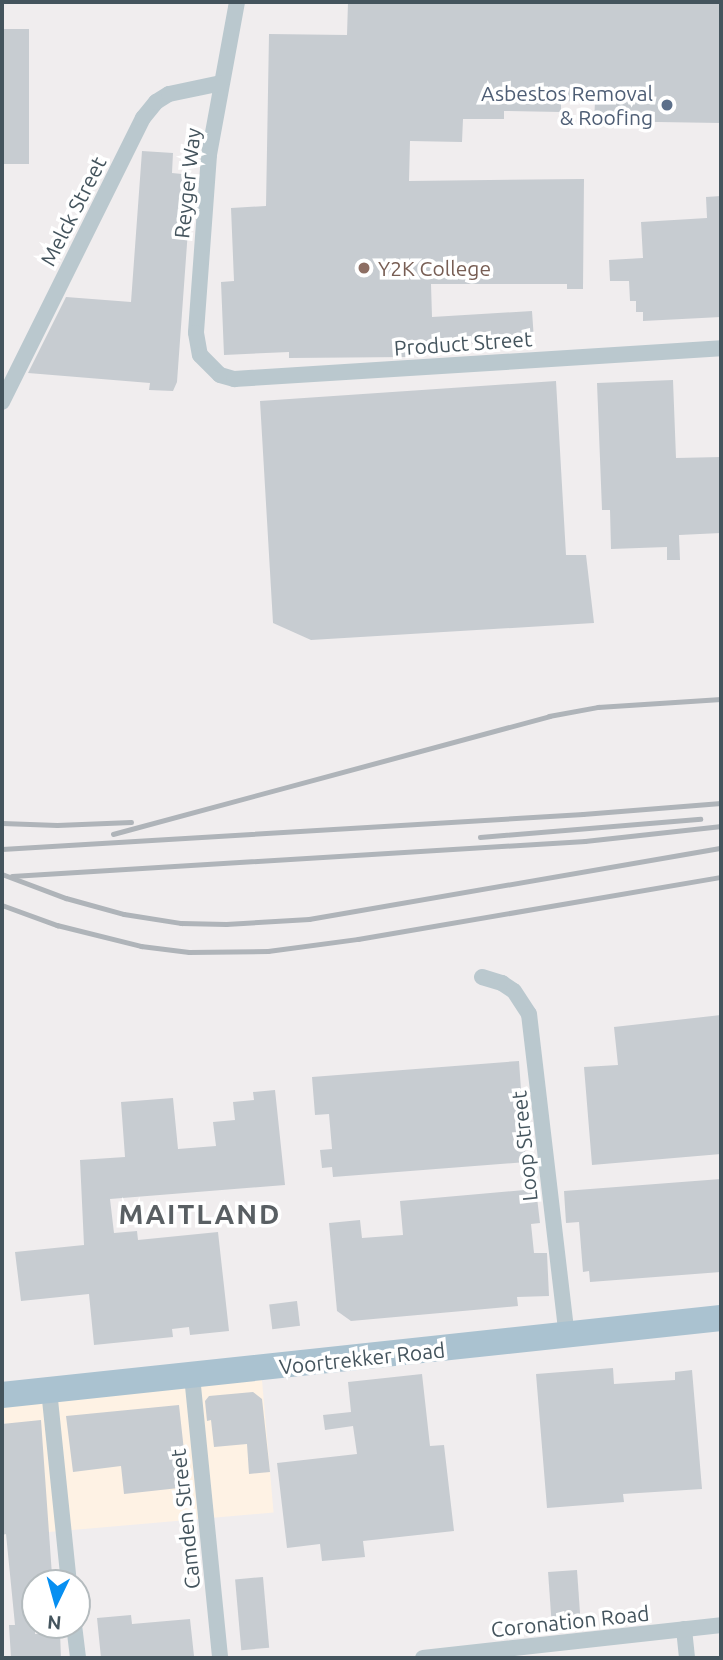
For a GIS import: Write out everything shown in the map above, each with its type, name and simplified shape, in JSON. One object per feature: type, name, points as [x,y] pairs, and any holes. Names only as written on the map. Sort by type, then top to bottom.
[{"type":"main road","name":"Voortrekker Road","points":[[2,1395],[721,1318]]},
{"type":"street","name":"Reyger Way","points":[[210,367],[200,355],[196,333],[209,155],[237,2]]},
{"type":"street","name":"Melck Street","points":[[2,402],[143,118],[156,102],[169,93],[221,83]]},
{"type":"street","name":"Product Street","points":[[210,367],[220,375],[234,379],[721,348]]},
{"type":"street","name":"Loop Street","points":[[482,977],[514,991],[529,1014],[567,1336]]},
{"type":"street","name":"Camden Street","points":[[192,1376],[220,1658]]},
{"type":"street","points":[[49,1390],[68,1569]]},
{"type":"street","name":"Coronation Road","points":[[424,1658],[530,1652],[721,1625]]},
{"type":"street","points":[[684,1629],[687,1658]]},
{"type":"street","points":[[76,1639],[78,1658]]},
{"type":"shaded area","points":[[261,1369],[274,1512],[15,1535],[2,1392]]},
{"type":"building","points":[[348,2],[721,2],[721,123],[594,121],[595,102],[561,101],[561,112],[504,111],[504,119],[463,119],[462,142],[410,141],[409,181],[584,179],[583,289],[567,289],[567,284],[431,284],[432,317],[532,311],[534,340],[412,348],[412,357],[289,358],[289,352],[224,355],[221,282],[234,281],[231,208],[266,206],[269,34],[347,35]]},
{"type":"building","points":[[2,29],[29,29],[29,164],[2,164]]},
{"type":"building","points":[[142,151],[173,153],[172,173],[192,175],[177,382],[173,391],[149,390],[150,383],[28,373],[66,297],[131,302]]},
{"type":"building","points":[[721,196],[721,317],[643,321],[643,312],[636,312],[636,301],[630,301],[629,281],[610,281],[609,260],[643,258],[641,222],[707,218],[706,197]]},
{"type":"building","points":[[673,380],[676,458],[721,457],[721,533],[679,535],[680,560],[667,560],[667,547],[611,549],[610,510],[602,510],[597,383]]},
{"type":"building","points":[[556,381],[566,555],[586,555],[594,623],[311,640],[273,623],[260,401]]},
{"type":"building","points":[[721,1015],[721,1154],[592,1165],[584,1067],[618,1065],[614,1027]]},
{"type":"building","points":[[519,1061],[526,1162],[333,1177],[332,1167],[322,1168],[320,1150],[332,1149],[329,1114],[315,1115],[312,1077]]},
{"type":"building","points":[[275,1090],[285,1185],[110,1199],[114,1233],[137,1231],[138,1240],[218,1232],[229,1331],[190,1335],[189,1327],[172,1329],[173,1337],[94,1345],[89,1294],[21,1301],[15,1252],[84,1245],[80,1160],[125,1157],[121,1102],[173,1098],[178,1149],[216,1146],[213,1122],[235,1120],[233,1102],[254,1100],[253,1092]]},
{"type":"building","points":[[721,1179],[721,1272],[590,1282],[589,1271],[583,1272],[579,1222],[566,1223],[564,1191]]},
{"type":"building","points":[[536,1189],[540,1223],[531,1224],[534,1253],[547,1253],[549,1296],[517,1297],[518,1306],[351,1321],[337,1311],[329,1223],[360,1220],[362,1238],[403,1235],[400,1201]]},
{"type":"building","points":[[297,1301],[300,1326],[272,1329],[269,1304]]},
{"type":"building","points":[[613,1368],[614,1384],[675,1380],[675,1372],[692,1370],[702,1489],[623,1494],[624,1502],[547,1508],[536,1374]]},
{"type":"building","points":[[422,1374],[430,1446],[444,1445],[454,1531],[363,1541],[365,1557],[322,1561],[320,1544],[287,1548],[277,1463],[357,1454],[353,1426],[325,1430],[323,1415],[351,1412],[348,1382]]},
{"type":"building","points":[[253,1392],[262,1399],[270,1472],[249,1474],[247,1444],[214,1447],[211,1420],[207,1421],[205,1401],[209,1396]]},
{"type":"building","points":[[179,1405],[188,1487],[124,1494],[121,1466],[73,1472],[66,1416]]},
{"type":"building","points":[[41,1420],[52,1569],[21,1569],[21,1639],[60,1639],[61,1658],[11,1658],[9,1625],[15,1625],[6,1534],[2,1535],[2,1424]]},
{"type":"building","points":[[577,1570],[580,1616],[551,1618],[548,1572]]},
{"type":"building","points":[[263,1577],[269,1648],[241,1650],[235,1579]]},
{"type":"building","points":[[131,1615],[132,1624],[190,1619],[194,1656],[101,1658],[97,1618]]},
{"type":"railway","points":[[113,834],[549,716],[598,707],[721,699]]},
{"type":"railway","points":[[2,849],[583,814],[721,803]]},
{"type":"railway","points":[[480,837],[700,819]]},
{"type":"railway","points":[[2,823],[57,825],[131,822]]},
{"type":"railway","points":[[12,876],[585,841],[721,826]]},
{"type":"railway","points":[[2,874],[66,898],[124,914],[181,923],[226,924],[309,919],[721,848]]},
{"type":"railway","points":[[2,905],[57,925],[141,946],[189,952],[268,951],[358,939],[721,877]]},
{"type":"place","name":"Asbestos Removal & Roofing","points":[[667,105]]},
{"type":"place","name":"Y2K College","points":[[364,268]]},
{"type":"district","name":"MAITLAND","points":[[200,1214]]}]
